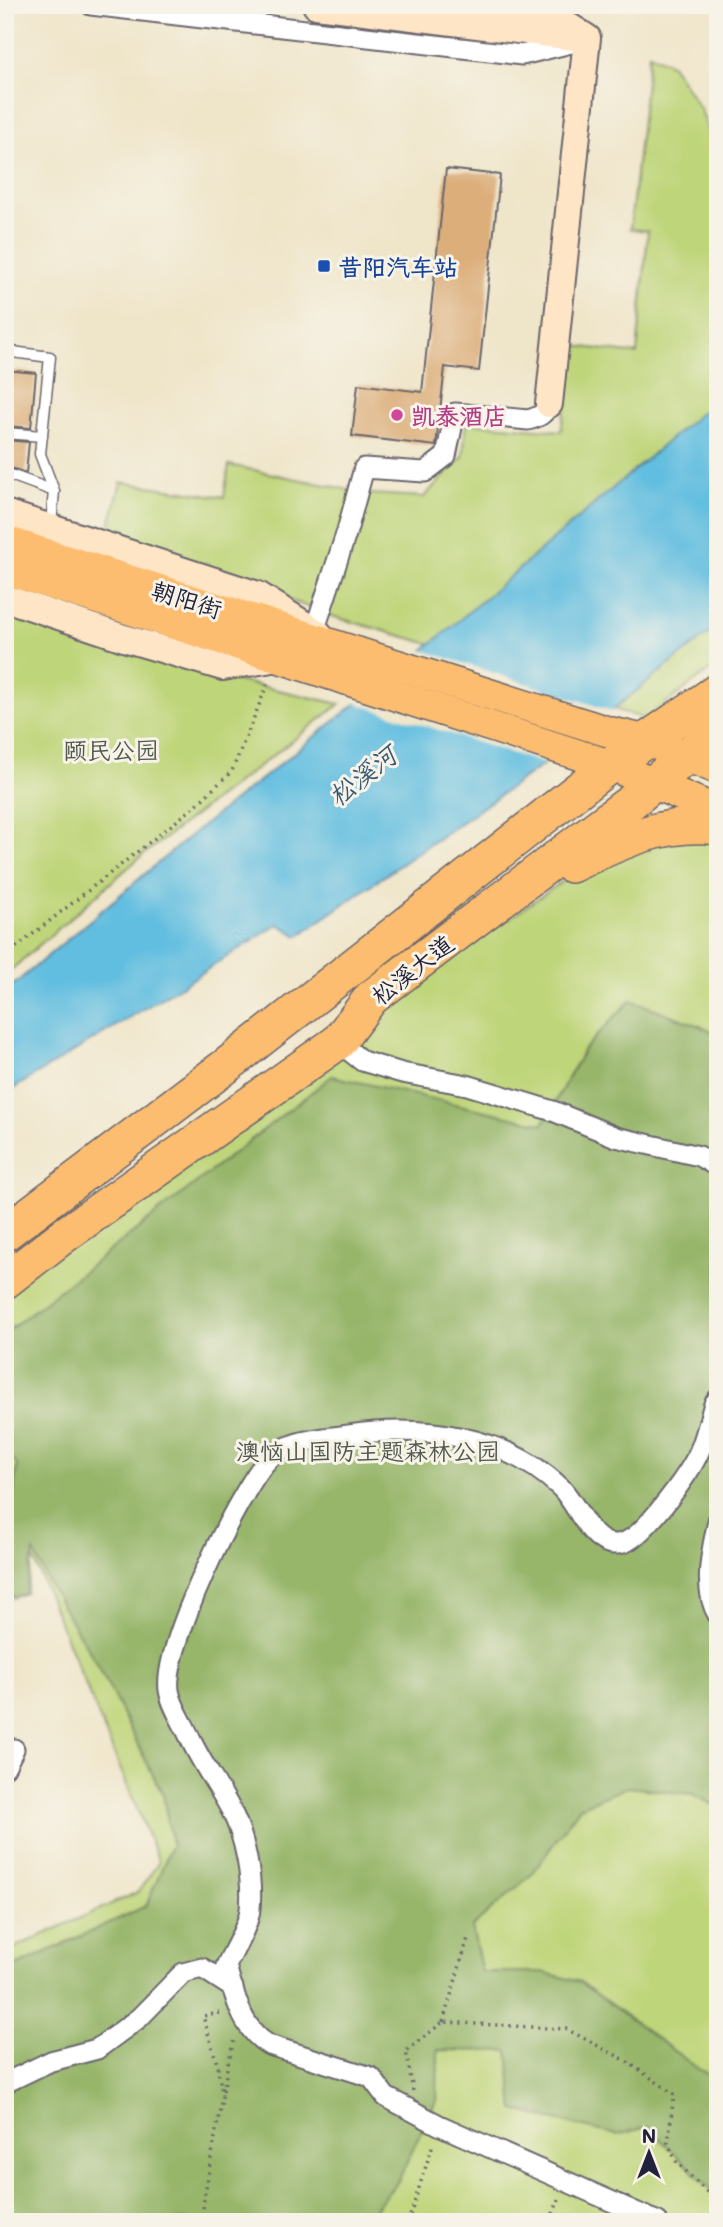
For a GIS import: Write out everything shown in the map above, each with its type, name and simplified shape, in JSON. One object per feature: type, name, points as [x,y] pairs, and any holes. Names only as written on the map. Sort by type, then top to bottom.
[{"type":"highway","name":"松溪大道","points":[[5,1233],[226,1066],[608,748],[645,740],[718,691]]},
{"type":"highway","name":"松溪大道","points":[[5,1281],[63,1236],[338,1042],[371,998],[653,785],[686,754],[718,730]]},
{"type":"highway","points":[[505,897],[597,852],[644,833],[681,826],[718,827]]},
{"type":"main road","name":"朝阳街","points":[[5,541],[320,638],[608,748]]},
{"type":"main road","name":"朝阳街","points":[[5,569],[45,554],[278,658],[576,753],[608,748]]},
{"type":"main road","points":[[645,740],[686,754],[718,769]]},
{"type":"main road","points":[[608,748],[653,785],[718,811]]},
{"type":"street","points":[[91,5],[522,55],[587,38]]},
{"type":"street","points":[[316,5],[587,38]]},
{"type":"street","points":[[490,5],[548,13],[587,38]]},
{"type":"street","points":[[320,638],[364,468],[425,472],[446,456],[455,413],[528,420],[546,412],[549,404],[587,38]]},
{"type":"street","points":[[5,513],[45,554]]},
{"type":"street","points":[[5,598],[124,638],[223,667],[278,658]]},
{"type":"street","points":[[338,1042],[362,1061],[402,1073],[467,1085],[553,1111],[617,1137],[699,1156],[718,1167]]},
{"type":"street","points":[[658,2222],[439,2125],[386,2096],[371,2077],[269,2045],[256,2037],[239,2009],[226,1966],[250,1911],[249,1865],[233,1812],[198,1756],[169,1691],[170,1670],[193,1596],[244,1495],[267,1461],[292,1444],[364,1433],[430,1431],[478,1442],[523,1460],[561,1488],[594,1536],[614,1544],[629,1541],[644,1527],[688,1474],[700,1450],[714,1404],[718,1399]]},
{"type":"street","points":[[718,1521],[710,1580],[711,1602],[718,1615]]},
{"type":"street","points":[[5,1768],[14,1749]]},
{"type":"street","points":[[8,2079],[51,2061],[97,2049],[139,2018],[183,1973],[202,1968],[233,1988]]},
{"type":"lane","points":[[5,351],[50,357],[40,454],[54,491],[45,554]]},
{"type":"lane","points":[[5,433],[42,436]]},
{"type":"lane","points":[[5,473],[54,491]]},
{"type":"path","points":[[5,956],[193,808],[232,771],[278,658]]},
{"type":"path","points":[[414,2095],[406,2051],[443,2022],[468,1938]]},
{"type":"path","points":[[223,2099],[218,2067],[203,2016],[239,2009]]},
{"type":"path","points":[[443,2022],[566,2029],[625,2060],[674,2094],[668,2143],[676,2161],[718,2204]]},
{"type":"path","points":[[205,2222],[203,2205],[234,2041],[256,2037]]},
{"type":"path","points":[[408,2222],[439,2125]]},
{"type":"path","points":[[551,2219],[566,2180]]},
{"type":"path","points":[[542,2222],[544,2216],[559,2222]]},
{"type":"green space","points":[[649,54],[671,64],[701,110],[709,135],[718,137],[718,430],[451,650],[335,617],[108,533],[121,482],[224,497],[229,465],[370,494],[424,497],[463,457],[466,423],[561,431],[576,346],[637,354],[648,231],[630,229]]},
{"type":"green space","name":"颐民公园","points":[[5,607],[229,679],[340,704],[139,858],[5,975]]},
{"type":"green space","points":[[718,626],[718,664],[645,719],[614,709]]},
{"type":"green space","name":"澳恼山国防主题森林公园","points":[[718,839],[718,2222],[5,2222],[5,1952],[138,1892],[159,1862],[24,1536],[5,1538],[5,1285],[276,1079],[582,868],[651,840]]},
{"type":"green space","name":"澳恼山国防主题森林公园","points":[[631,1000],[718,1033],[718,1807],[692,1794],[627,1787],[580,1807],[532,1874],[472,1927],[482,1972],[542,1972],[580,1982],[700,2070],[718,2079],[718,2196],[648,2127],[617,2135],[514,2110],[508,2051],[438,2050],[437,2098],[398,2181],[365,2220],[5,2222],[5,1971],[146,1906],[172,1844],[163,1795],[99,1667],[50,1586],[34,1552],[26,1593],[13,1598],[6,1584],[17,1465],[5,1450],[5,1333],[332,1076],[543,1124],[584,1049]]},
{"type":"water","name":"松溪河","points":[[718,398],[718,626],[543,765],[298,936],[278,924],[5,1096],[5,992],[196,831],[442,635]]},
{"type":"pier","points":[[419,649],[615,712],[548,765],[352,702]]},
{"type":"building","points":[[446,169],[500,175],[479,371],[445,367],[436,446],[352,436],[358,384],[422,392]]},
{"type":"building","points":[[5,370],[36,373],[31,428],[5,426]]},
{"type":"building","points":[[5,440],[29,442],[26,473],[5,466]]},
{"type":"place","name":"昔阳汽车站","points":[[324,266]]},
{"type":"place","name":"凯泰酒店","points":[[397,415]]}]
